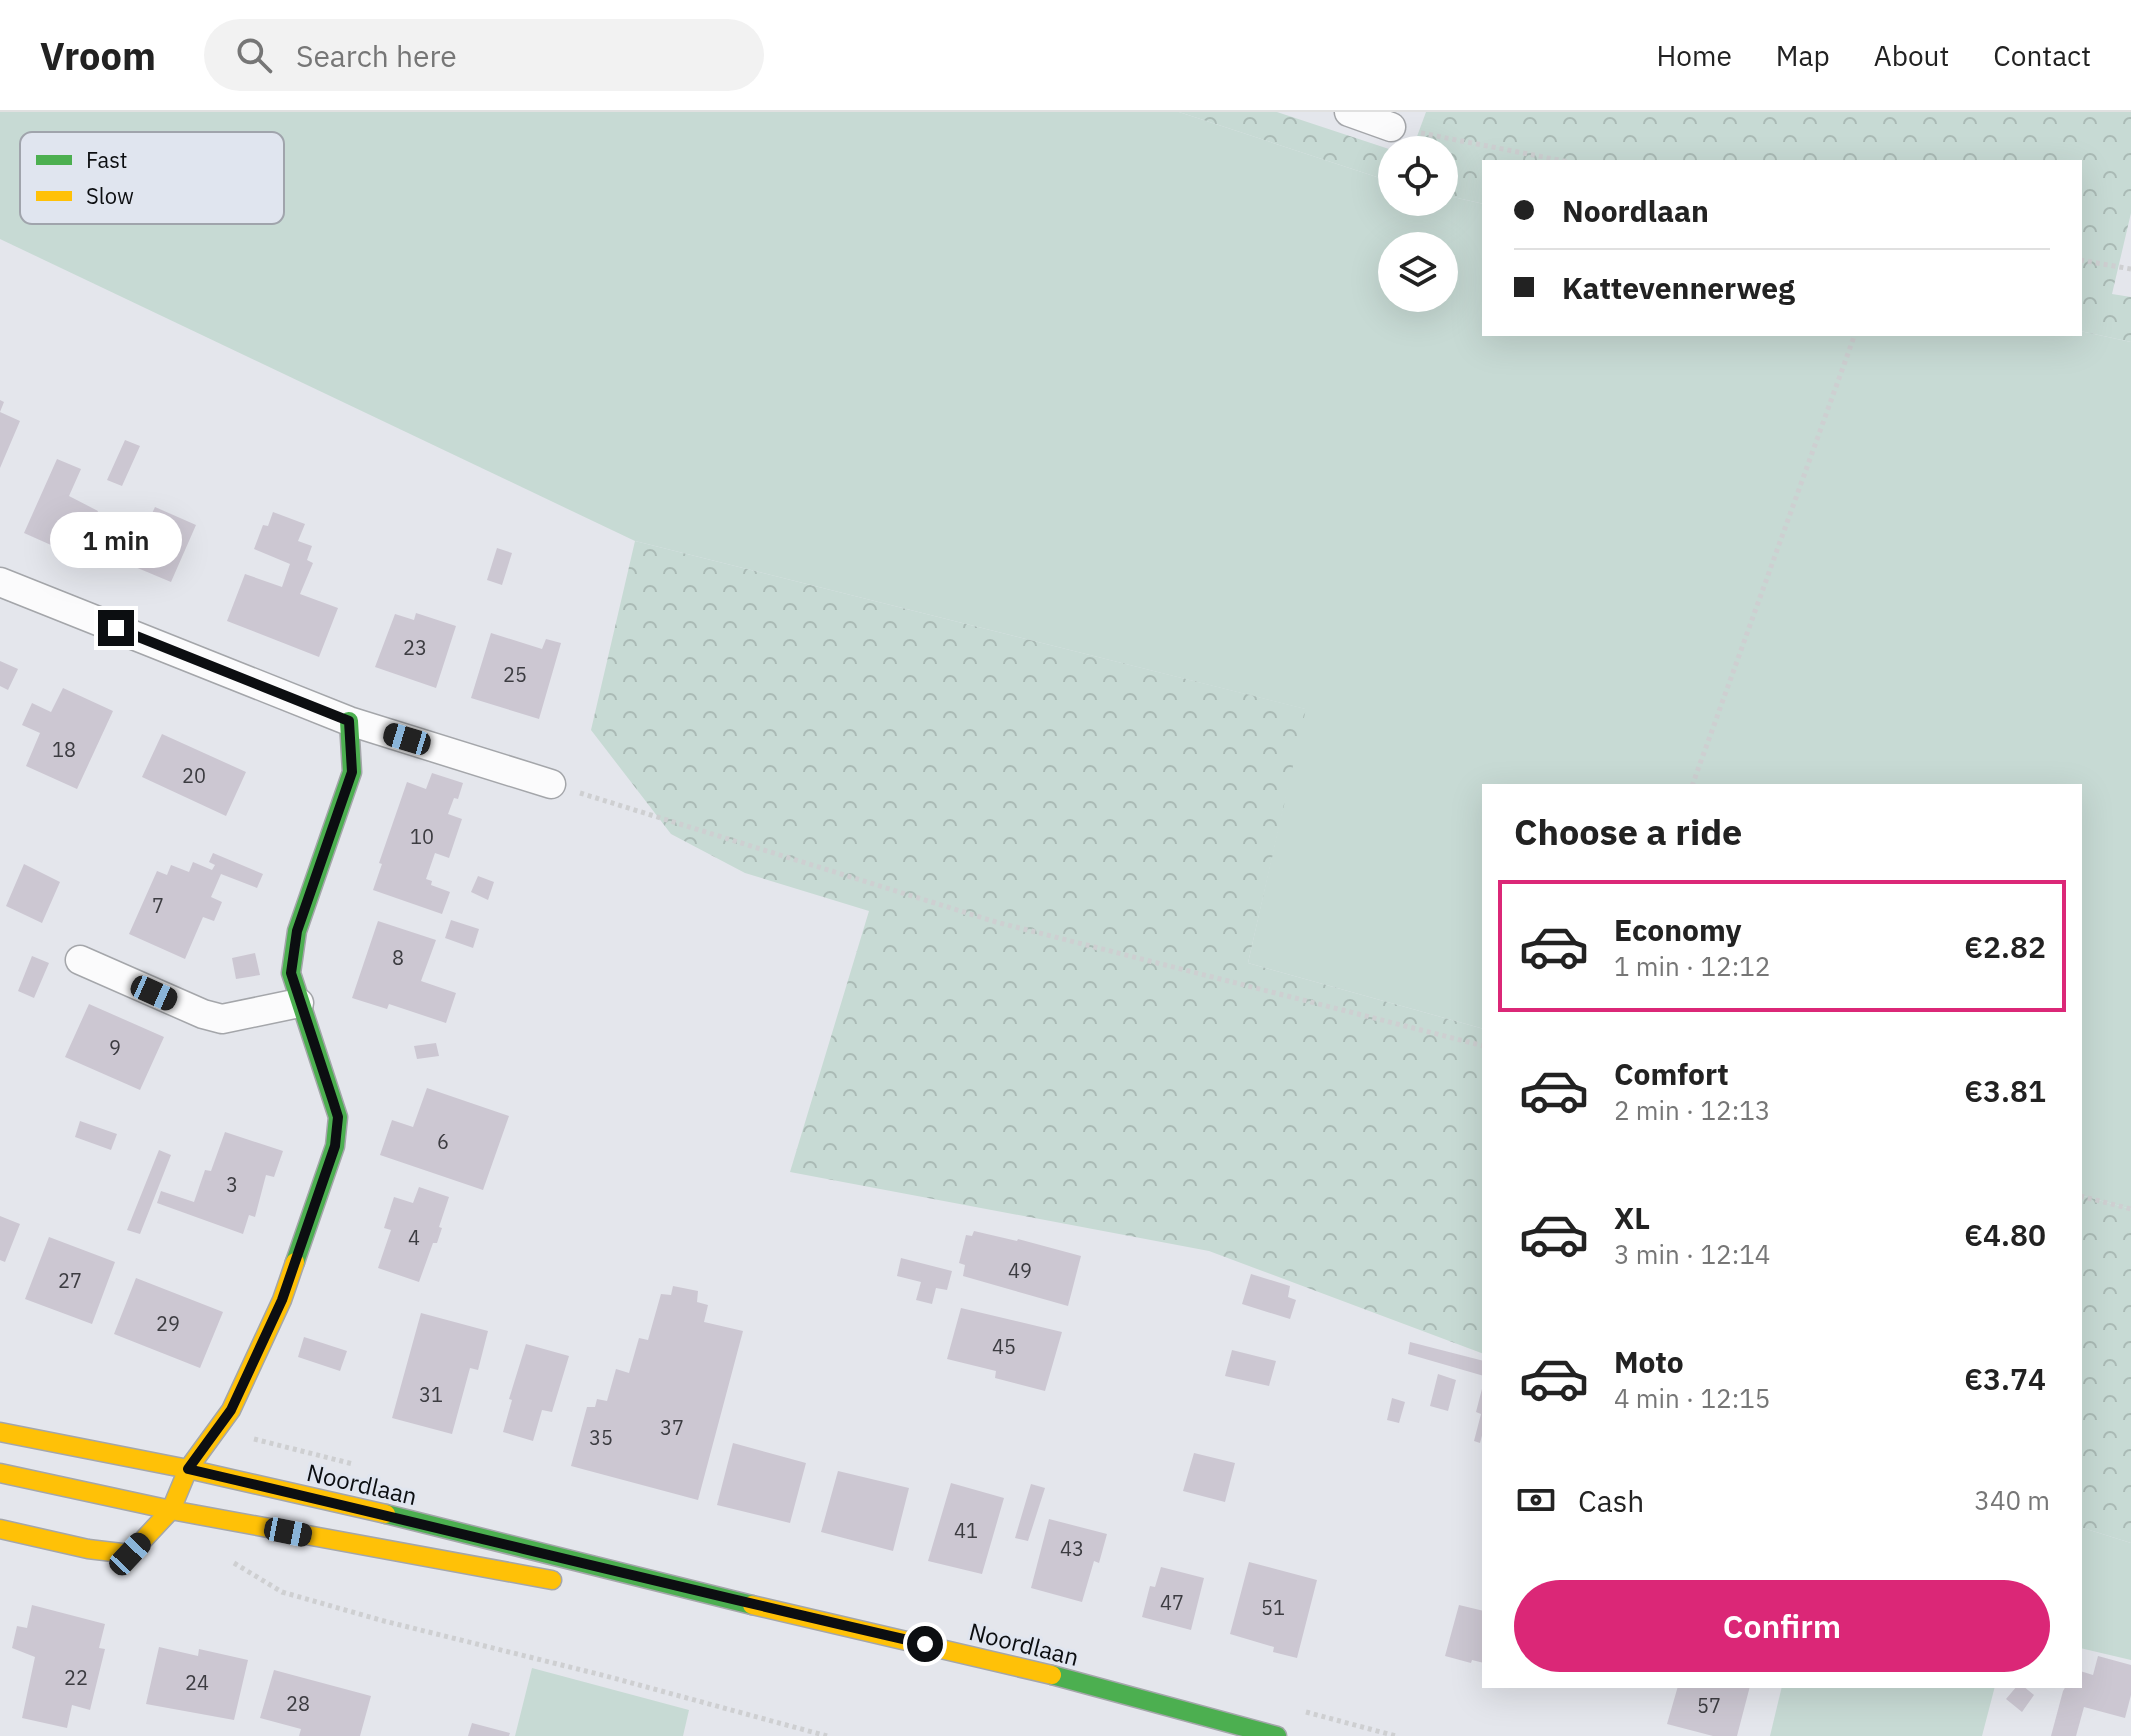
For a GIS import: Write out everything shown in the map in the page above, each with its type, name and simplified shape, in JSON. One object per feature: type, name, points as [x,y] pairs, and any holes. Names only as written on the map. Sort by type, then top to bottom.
[{"type":"main road","points":[[0,1529],[88,1549],[130,1554],[171,1510],[188,1469],[231,1410],[282,1300],[335,1146],[338,1117],[291,973],[297,931],[352,772],[349,721]]},
{"type":"main road","name":"Noordlaan","points":[[0,1432],[188,1469],[437,1526],[711,1596],[1017,1665],[1277,1736]]},
{"type":"main road","points":[[0,1473],[171,1510],[571,1584]]},
{"type":"main road","name":"Noordlaan","points":[[617,1590],[711,1596]]},
{"type":"street","points":[[1349,112],[1391,127]]},
{"type":"street","points":[[0,582],[349,721],[551,784]]},
{"type":"street","points":[[80,960],[203,1014],[222,1019],[299,1003]]},
{"type":"path","points":[[1391,127],[1559,160]]},
{"type":"path","points":[[2082,260],[2131,269]]},
{"type":"path","points":[[1693,784],[1854,336]]},
{"type":"path","points":[[551,784],[996,922],[1482,1045]]},
{"type":"path","points":[[2082,1197],[2131,1209]]},
{"type":"path","points":[[228,1559],[282,1592],[827,1736]]},
{"type":"green space","points":[[0,112],[1179,112],[1378,177],[1378,216],[1458,216],[1458,198],[1482,204],[1482,336],[2082,336],[2082,331],[2131,342],[2131,1209],[2082,1196],[2082,784],[1482,784],[1482,1028],[1248,963],[1305,709],[635,541],[0,239]]},
{"type":"green space","points":[[1179,112],[1277,112],[1378,145],[1378,177]]},
{"type":"green space","points":[[1426,112],[2131,112],[2131,213],[2112,294],[2131,297],[2131,342],[2082,331],[2082,160],[1482,160],[1482,204],[1458,198],[1458,136],[1417,136]]},
{"type":"green space","points":[[635,541],[1306,709],[1248,963],[1482,1028],[1482,1353],[1209,1251],[790,1172],[869,911],[745,873],[671,834],[591,730]]},
{"type":"green space","points":[[2082,1196],[2131,1209],[2131,1543],[2082,1528]]},
{"type":"green space","points":[[2082,1528],[2131,1543],[2131,1660],[2082,1648]]},
{"type":"green space","points":[[532,1668],[689,1710],[683,1736],[515,1736]]},
{"type":"green space","points":[[1782,1688],[1994,1688],[1982,1736],[1770,1736]]},
{"type":"building","points":[[0,412],[20,421],[0,468]]},
{"type":"building","points":[[125,440],[140,446],[122,486],[107,480]]},
{"type":"building","points":[[57,459],[81,469],[69,496],[98,511],[78,557],[24,533]]},
{"type":"building","points":[[155,507],[196,525],[171,582],[128,564]]},
{"type":"building","points":[[273,512],[305,524],[298,541],[312,546],[307,560],[313,563],[300,594],[338,608],[319,657],[227,621],[245,574],[282,587],[290,564],[254,549],[263,525],[268,526]]},
{"type":"building","points":[[497,548],[512,553],[502,585],[487,580]]},
{"type":"building","points":[[416,613],[456,626],[436,688],[375,667],[395,614],[414,620]]},
{"type":"building","points":[[491,633],[542,649],[546,639],[561,643],[539,719],[471,698]]},
{"type":"building","points":[[0,661],[18,669],[8,690],[0,686]]},
{"type":"building","points":[[63,688],[113,711],[77,789],[26,766],[40,733],[22,725],[32,703],[51,712]]},
{"type":"building","points":[[162,734],[246,772],[226,816],[142,777]]},
{"type":"building","points":[[432,773],[463,783],[458,799],[454,798],[448,814],[462,819],[449,858],[435,853],[426,879],[432,881],[431,885],[450,892],[442,914],[373,890],[407,782],[426,789]]},
{"type":"building","points":[[213,853],[263,874],[257,888],[221,874],[211,897],[222,902],[214,921],[203,917],[185,959],[129,934],[157,871],[167,875],[171,865],[189,872],[193,862],[212,870],[215,865],[209,862]]},
{"type":"building","points":[[24,864],[60,882],[42,923],[6,906]]},
{"type":"building","points":[[478,876],[494,882],[488,900],[471,892]]},
{"type":"building","points":[[451,920],[479,929],[473,948],[445,938]]},
{"type":"building","points":[[378,921],[436,940],[421,981],[456,993],[446,1023],[389,1004],[387,1009],[352,998]]},
{"type":"building","points":[[255,953],[260,975],[236,979],[232,958]]},
{"type":"building","points":[[32,956],[49,963],[34,998],[18,991]]},
{"type":"building","points":[[89,1004],[164,1037],[140,1090],[65,1057]]},
{"type":"building","points":[[436,1043],[439,1056],[417,1059],[414,1046]]},
{"type":"building","points":[[427,1088],[509,1116],[483,1190],[380,1155],[392,1120],[413,1127]]},
{"type":"building","points":[[80,1121],[117,1134],[111,1150],[75,1137]]},
{"type":"building","points":[[225,1132],[283,1151],[274,1177],[266,1175],[255,1217],[249,1215],[243,1234],[157,1203],[161,1191],[194,1202],[205,1170],[211,1171]]},
{"type":"building","points":[[159,1150],[171,1155],[140,1234],[127,1230]]},
{"type":"building","points":[[419,1187],[449,1197],[437,1243],[433,1243],[419,1282],[378,1268],[391,1230],[384,1228],[394,1197],[413,1203]]},
{"type":"building","points":[[0,1216],[20,1224],[5,1262],[0,1260]]},
{"type":"building","points":[[974,1231],[1081,1256],[1068,1306],[963,1276],[965,1265],[959,1263],[966,1235],[972,1236]]},
{"type":"building","points":[[49,1237],[115,1262],[92,1324],[25,1299]]},
{"type":"building","points":[[901,1258],[952,1271],[947,1290],[936,1288],[932,1304],[916,1300],[921,1282],[897,1276]]},
{"type":"building","points":[[1251,1274],[1290,1286],[1288,1297],[1296,1300],[1290,1319],[1242,1304]]},
{"type":"building","points":[[136,1278],[223,1312],[200,1368],[114,1334]]},
{"type":"building","points":[[673,1286],[698,1291],[697,1302],[708,1305],[704,1322],[743,1331],[698,1500],[571,1466],[587,1407],[595,1407],[597,1399],[607,1401],[616,1369],[629,1373],[639,1338],[648,1340],[661,1294],[671,1295]]},
{"type":"building","points":[[961,1308],[1062,1332],[1045,1391],[995,1378],[996,1371],[947,1359]]},
{"type":"building","points":[[421,1313],[488,1331],[478,1370],[470,1368],[452,1434],[392,1418]]},
{"type":"building","points":[[304,1337],[347,1351],[340,1371],[298,1357]]},
{"type":"building","points":[[1410,1342],[1482,1360],[1482,1375],[1408,1354]]},
{"type":"building","points":[[526,1344],[569,1356],[552,1412],[542,1410],[533,1441],[503,1432],[512,1400],[509,1399]]},
{"type":"building","points":[[1232,1350],[1276,1361],[1269,1386],[1225,1376]]},
{"type":"building","points":[[1438,1374],[1456,1380],[1448,1411],[1430,1406]]},
{"type":"building","points":[[1482,1389],[1480,1443],[1474,1441],[1481,1414],[1476,1412]]},
{"type":"building","points":[[1392,1398],[1405,1402],[1399,1423],[1387,1420]]},
{"type":"building","points":[[733,1443],[806,1463],[790,1523],[717,1505]]},
{"type":"building","points":[[1194,1453],[1235,1463],[1225,1502],[1183,1491]]},
{"type":"building","points":[[838,1471],[909,1488],[893,1551],[821,1532]]},
{"type":"building","points":[[951,1483],[1004,1498],[982,1574],[928,1561]]},
{"type":"building","points":[[1031,1484],[1045,1488],[1028,1541],[1015,1538]]},
{"type":"building","points":[[1049,1519],[1107,1534],[1099,1563],[1094,1561],[1082,1602],[1031,1588]]},
{"type":"building","points":[[1249,1562],[1317,1580],[1297,1658],[1273,1652],[1274,1647],[1230,1634]]},
{"type":"building","points":[[1161,1567],[1204,1578],[1191,1630],[1142,1617],[1150,1586],[1155,1587]]},
{"type":"building","points":[[32,1605],[105,1624],[99,1648],[105,1649],[90,1710],[72,1705],[67,1728],[22,1718],[35,1657],[12,1648],[17,1626],[27,1628]]},
{"type":"building","points":[[1459,1605],[1482,1611],[1482,1662],[1445,1656]]},
{"type":"building","points":[[159,1647],[198,1656],[199,1649],[248,1660],[234,1720],[146,1704]]},
{"type":"building","points":[[2098,1656],[2131,1665],[2131,1695],[2125,1718],[2084,1707],[2076,1736],[2051,1736],[2065,1688],[2082,1688],[2082,1672],[2093,1675]]},
{"type":"building","points":[[274,1670],[371,1696],[360,1736],[299,1736],[301,1729],[260,1718]]},
{"type":"building","points":[[1677,1688],[1749,1688],[1737,1736],[1713,1736],[1667,1724]]},
{"type":"building","points":[[2015,1688],[2025,1688],[2034,1695],[2022,1712],[2006,1699]]},
{"type":"building","points":[[472,1723],[510,1733],[509,1736],[468,1736]]},
{"type":"traffic: fast","points":[[295,1262],[335,1146],[338,1117],[291,973],[297,931],[352,772],[349,721]]},
{"type":"traffic: fast","points":[[386,1514],[752,1605]]},
{"type":"traffic: fast","points":[[1052,1675],[1277,1736]]},
{"type":"traffic: slow","points":[[0,1529],[88,1549],[130,1554],[171,1510],[188,1469],[231,1410],[282,1300],[295,1262]]},
{"type":"traffic: slow","points":[[0,1432],[188,1469],[386,1514]]},
{"type":"traffic: slow","points":[[0,1473],[171,1510],[552,1580]]},
{"type":"traffic: slow","points":[[752,1605],[1052,1675]]},
{"type":"route","points":[[116,628],[349,721],[352,772],[297,931],[291,973],[338,1117],[335,1146],[282,1300],[231,1410],[188,1469],[437,1526],[711,1596],[925,1644]]}]
